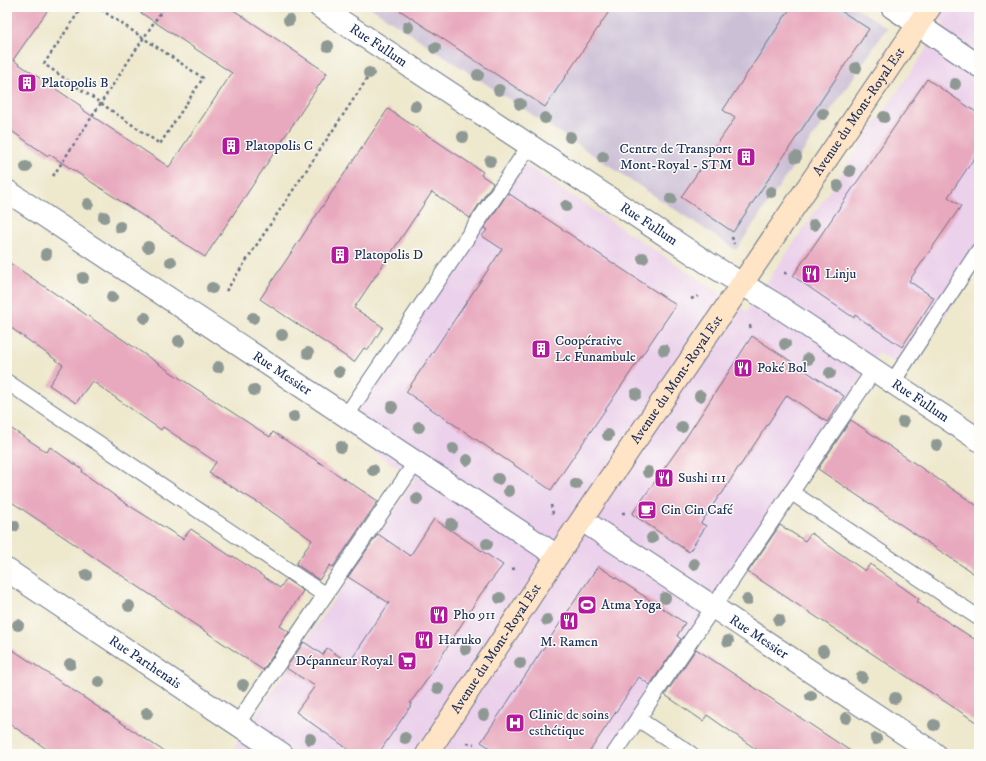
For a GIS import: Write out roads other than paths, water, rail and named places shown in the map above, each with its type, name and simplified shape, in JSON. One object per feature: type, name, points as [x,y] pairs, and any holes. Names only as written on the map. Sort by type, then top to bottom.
[{"type":"main road","name":"Avenue du Mont-Royal Est","points":[[433,752],[557,556],[925,16]]},
{"type":"street","name":"Rue Fullum","points":[[320,7],[706,262],[775,304],[979,440]]},
{"type":"street","points":[[892,7],[925,16],[979,66]]},
{"type":"street","name":"Rue Messier","points":[[7,191],[557,556]]},
{"type":"street","name":"Rue Messier","points":[[582,520],[714,606],[935,754]]},
{"type":"street","name":"Rue Parthenais","points":[[7,570],[282,754]]},
{"type":"lane","points":[[346,416],[530,145]]},
{"type":"lane","points":[[892,383],[979,250]]},
{"type":"lane","points":[[614,754],[874,370]]},
{"type":"lane","points":[[7,382],[325,595]]},
{"type":"lane","points":[[237,724],[416,462]]},
{"type":"lane","points":[[791,492],[979,618]]},
{"type":"lane","points":[[638,719],[691,754]]},
{"type":"place","name":"Platopolis B","points":[[27,83]]},
{"type":"place","name":"Platopolis C","points":[[231,146]]},
{"type":"place","name":"Centre de Transport Mont-Royal - STM","points":[[746,157]]},
{"type":"place","name":"Platopolis D","points":[[340,255]]},
{"type":"place","name":"Linju","points":[[811,274]]},
{"type":"place","name":"Coopérative Le Funambule","points":[[541,349]]},
{"type":"place","name":"Poké Bol","points":[[743,368]]},
{"type":"place","name":"Sushi 111","points":[[664,478]]},
{"type":"place","name":"Cin Cin Café","points":[[647,510]]},
{"type":"place","name":"Atma Yoga","points":[[587,605]]},
{"type":"place","name":"Pho 911","points":[[439,615]]},
{"type":"place","name":"M. Ramen","points":[[569,621]]},
{"type":"place","name":"Haruko","points":[[424,640]]},
{"type":"place","name":"Dépanneur Royal","points":[[407,661]]},
{"type":"place","name":"Clinic de soins esthétique","points":[[515,723]]}]
